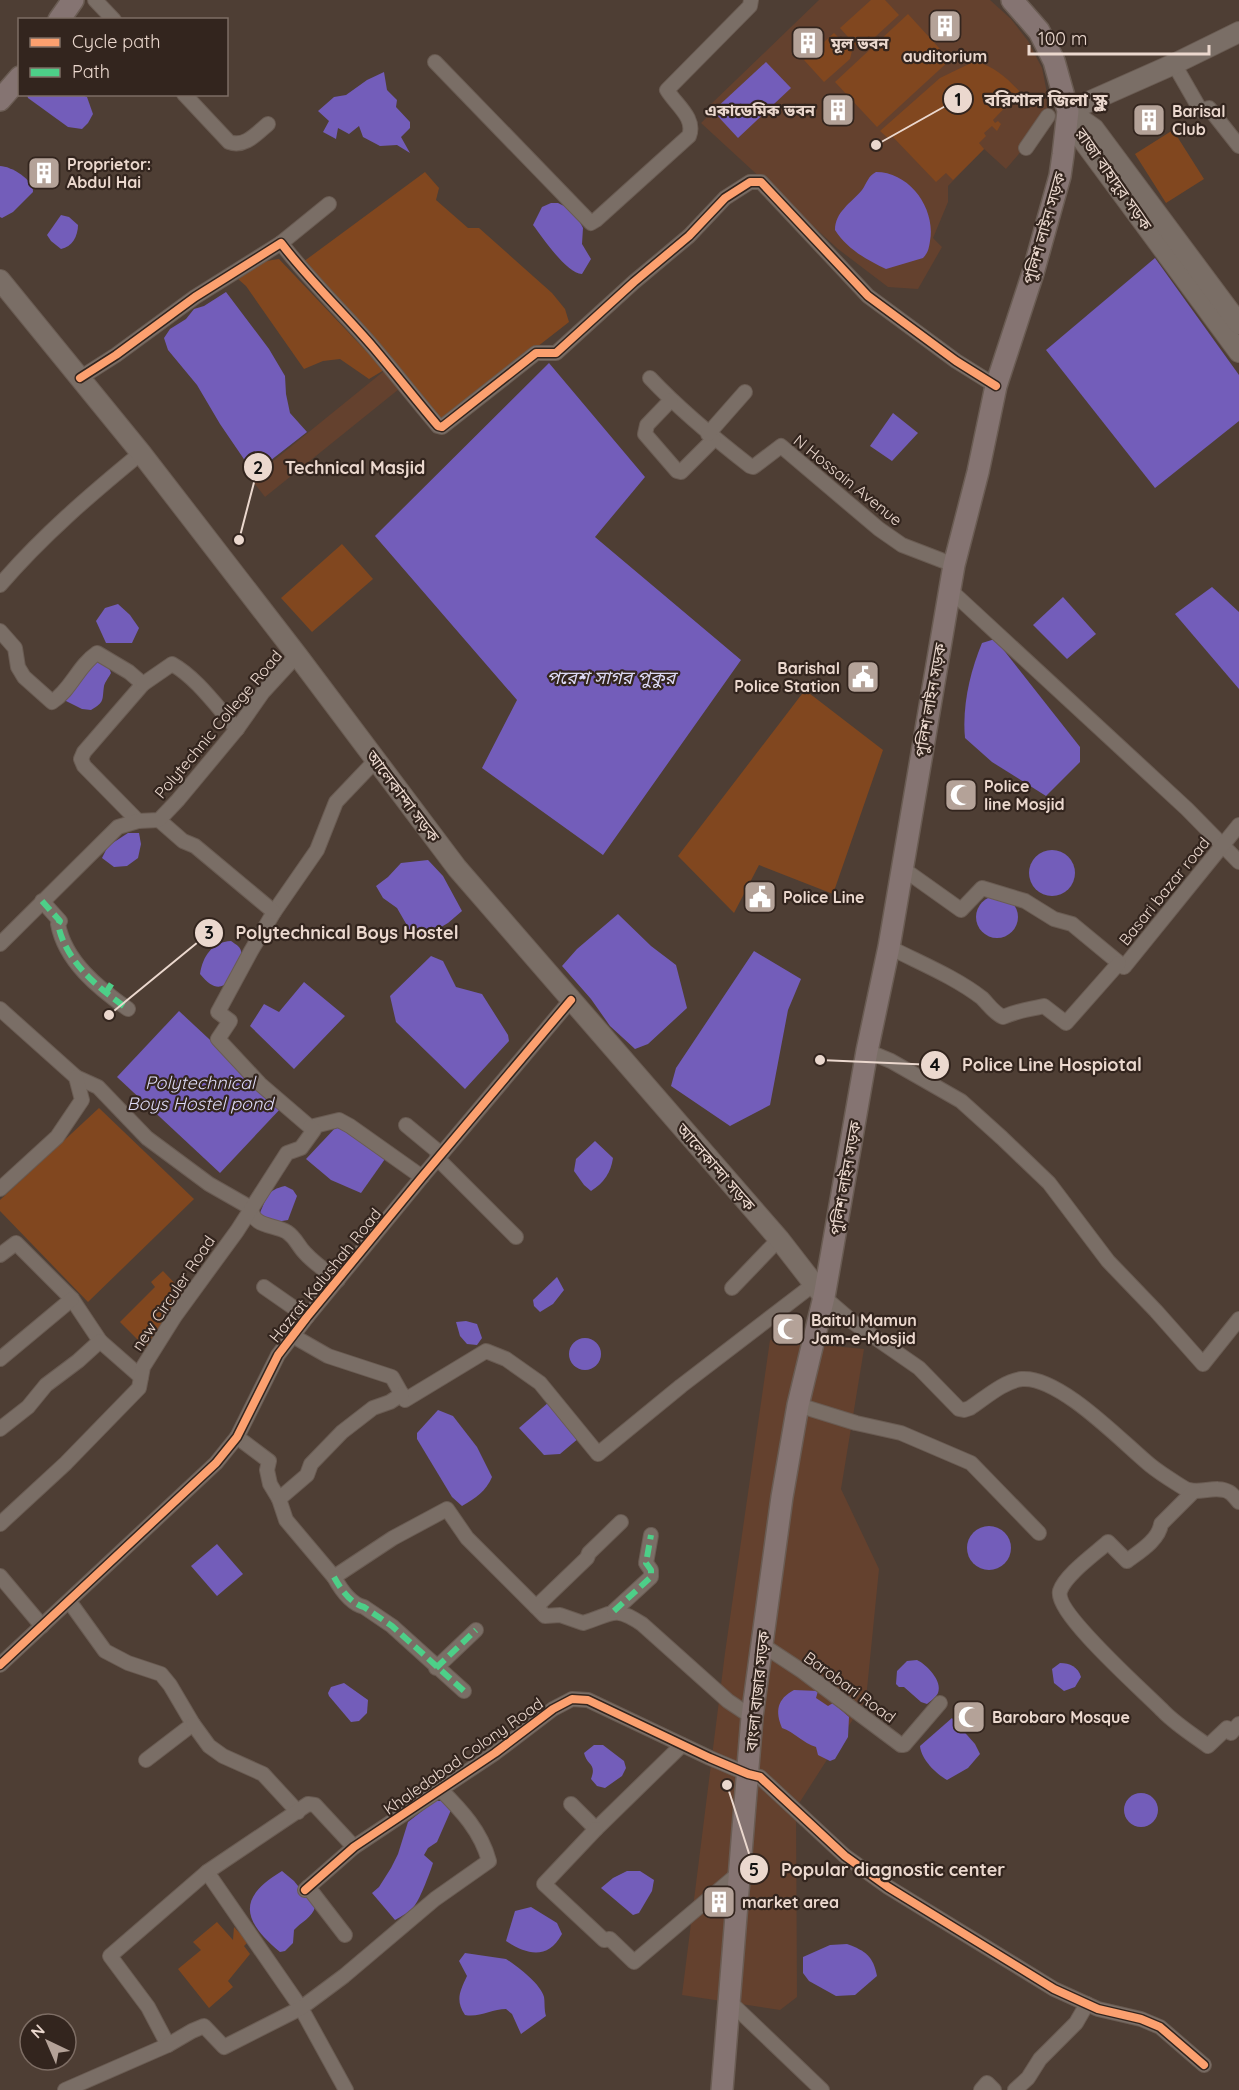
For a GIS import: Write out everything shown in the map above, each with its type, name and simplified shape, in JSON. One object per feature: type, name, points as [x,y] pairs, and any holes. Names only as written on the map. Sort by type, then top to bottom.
[{"type":"main road","points":[[60,18],[73,0]]},
{"type":"main road","points":[[1012,0],[1039,31],[1054,61],[1054,115],[1174,64],[1239,32]]},
{"type":"main road","points":[[0,100],[18,79]]},
{"type":"main road","name":"রাজা বাহাদুর সড়ক","points":[[1054,115],[1094,129],[1133,178],[1239,324]]},
{"type":"main road","name":"রাজা বাহাদুর সড়ক","points":[[1054,115],[1082,139],[1239,352]]},
{"type":"main road","name":"পুলিশ লাইন সড়ক","points":[[819,1290],[889,947],[954,565],[978,472],[996,386],[1033,273],[1060,176],[1054,115]]},
{"type":"main road","name":"আলেকান্দা সড়ক","points":[[0,280],[141,453],[457,868],[779,1239],[819,1290]]},
{"type":"main road","name":"বাংলা বাজার সড়ক","points":[[722,2090],[752,1717],[782,1497],[819,1290]]},
{"type":"street","points":[[95,0],[112,18]]},
{"type":"street","points":[[435,62],[591,223],[689,136],[692,129],[690,122],[667,90],[750,6],[751,0]]},
{"type":"street","points":[[1174,64],[1201,111],[1209,108],[1239,146]]},
{"type":"street","points":[[186,96],[229,142],[236,145],[244,143],[268,124]]},
{"type":"street","points":[[1026,148],[1054,115]]},
{"type":"street","points":[[281,243],[296,263],[374,347],[438,426],[442,427],[536,353],[556,354],[634,282],[689,236],[725,198],[750,182],[761,182],[868,296],[956,361],[996,386]]},
{"type":"street","points":[[80,378],[116,355],[195,297],[281,243],[329,204]]},
{"type":"street","name":"N Hossain Avenue","points":[[650,378],[711,436],[753,467],[781,446],[879,529],[902,545],[954,565]]},
{"type":"street","points":[[671,400],[647,425],[645,434],[677,471],[681,472],[745,392]]},
{"type":"street","points":[[0,585],[27,554],[86,499],[141,453]]},
{"type":"street","points":[[949,589],[1187,809],[1239,862]]},
{"type":"street","points":[[0,631],[15,648],[18,667],[24,677],[52,702],[61,696],[87,659],[97,652],[129,672],[143,684]]},
{"type":"street","name":"Polytechnic College Road","points":[[0,944],[118,827],[138,821],[159,820],[237,729],[263,692],[297,655]]},
{"type":"street","points":[[138,821],[84,766],[81,759],[84,752],[143,684],[172,664],[205,694],[237,729]]},
{"type":"street","points":[[376,760],[336,802],[317,850],[274,912],[251,951],[218,1012],[230,1021],[218,1038],[260,1084],[310,1127],[339,1120],[422,1177]]},
{"type":"street","points":[[159,820],[183,841],[195,846],[274,912]]},
{"type":"street","name":"Basari bazar road","points":[[902,868],[961,910],[982,888],[1025,901],[1054,919],[1072,924],[1124,967],[1239,825]]},
{"type":"street","points":[[42,901],[60,921],[58,924],[60,936],[88,977],[109,988],[128,1009]]},
{"type":"street","points":[[889,947],[957,983],[982,999],[1003,1017],[1025,1008],[1044,1006],[1065,1023],[1119,963]]},
{"type":"street","name":"Hazrat Kalushah Road","points":[[0,1665],[216,1463],[237,1437],[278,1355],[307,1317],[571,1000]]},
{"type":"street","points":[[0,1009],[76,1077],[98,1087],[147,1138],[209,1184],[251,1208],[252,1216],[258,1222],[285,1231],[296,1240],[311,1259],[338,1280]]},
{"type":"street","points":[[867,1051],[891,1060],[961,1101],[1002,1138],[1049,1183],[1108,1262],[1203,1364],[1239,1319]]},
{"type":"street","points":[[0,1189],[57,1137],[82,1100],[76,1077]]},
{"type":"street","points":[[406,1125],[439,1156],[516,1237]]},
{"type":"street","name":"new Circuler Road","points":[[0,1524],[66,1463],[139,1388],[143,1367],[174,1316],[287,1153],[301,1148],[314,1130],[310,1127]]},
{"type":"street","points":[[732,1288],[779,1239]]},
{"type":"street","points":[[0,1255],[16,1244],[72,1299],[100,1341],[141,1377]]},
{"type":"street","points":[[264,1287],[307,1317]]},
{"type":"street","points":[[293,1336],[328,1356],[392,1377],[405,1400],[486,1351],[506,1359],[540,1383],[597,1454],[681,1386],[819,1290],[854,1323],[919,1368],[959,1409],[970,1408],[1009,1383],[1022,1379],[1033,1380],[1050,1386],[1086,1408],[1152,1467],[1188,1491],[1229,1492],[1239,1502]]},
{"type":"street","points":[[0,1359],[72,1299]]},
{"type":"street","points":[[0,1429],[28,1407],[46,1385],[100,1341]]},
{"type":"street","points":[[279,1499],[307,1474],[311,1464],[342,1432],[373,1408],[402,1394]]},
{"type":"street","points":[[798,1404],[856,1423],[901,1433],[971,1463],[1039,1533]]},
{"type":"street","points":[[237,1437],[269,1461],[267,1470],[270,1484],[279,1499],[286,1520],[334,1577],[340,1588],[355,1603],[392,1626],[464,1691]]},
{"type":"street","points":[[1194,1491],[1161,1524],[1160,1530],[1145,1547],[1127,1561],[1108,1542],[1067,1579],[1059,1592],[1060,1599],[1086,1634],[1135,1685],[1179,1725],[1208,1746],[1227,1728],[1231,1733],[1239,1724]]},
{"type":"street","points":[[334,1577],[393,1538],[446,1509],[467,1538],[545,1616],[560,1615],[584,1623],[614,1611],[651,1577],[651,1570],[646,1563],[651,1535]]},
{"type":"street","points":[[536,1607],[621,1522]]},
{"type":"street","points":[[0,1576],[42,1626]]},
{"type":"street","points":[[69,1601],[105,1650],[128,1663],[161,1674],[210,1746],[223,1756],[263,1774],[298,1812]]},
{"type":"street","points":[[614,1611],[627,1614],[642,1624],[728,1701],[752,1717]]},
{"type":"street","points":[[436,1668],[476,1630]]},
{"type":"street","name":"Barobari Road","points":[[761,1644],[802,1671],[902,1745],[940,1703]]},
{"type":"street","name":"Khaledabad Colony Road","points":[[345,1935],[307,1888],[354,1847],[495,1753],[553,1709],[572,1700],[588,1700],[682,1745],[760,1777],[845,1856],[888,1887],[1054,1989],[1098,2009],[1141,2019],[1160,2027],[1204,2065]]},
{"type":"street","points":[[146,1760],[193,1724]]},
{"type":"street","points":[[682,1745],[596,1829],[544,1884],[604,1940],[610,1939],[634,1962],[739,1873]]},
{"type":"street","points":[[64,2090],[168,2045],[204,2026],[224,2047],[301,2008],[344,1976],[435,1899],[489,1861],[479,1836],[467,1816],[440,1789]]},
{"type":"street","points":[[168,2045],[148,2007],[110,1956],[207,1872],[308,1804],[315,1805],[354,1847]]},
{"type":"street","points":[[572,1804],[596,1829]]},
{"type":"street","points":[[207,1872],[301,2008],[346,2090]]},
{"type":"street","points":[[730,2002],[822,2090]]},
{"type":"street","points":[[1015,2090],[1028,2078],[1040,2059],[1076,2023],[1087,2004]]},
{"type":"street","points":[[981,2090],[987,2083],[994,2090]]},
{"type":"shaded area","points":[[819,0],[990,0],[1011,19],[1028,41],[1042,68],[1050,108],[1047,116],[1006,169],[984,149],[948,186],[948,202],[933,238],[942,247],[918,289],[888,287],[838,249],[701,123],[708,116],[710,105]]},
{"type":"shaded area","points":[[871,0],[885,0],[899,15],[863,48],[857,47],[840,28]]},
{"type":"shaded area","points":[[908,14],[950,60],[877,127],[835,82]]},
{"type":"shaded area","points":[[834,33],[852,51],[850,59],[824,82],[804,60]]},
{"type":"shaded area","points":[[975,61],[1000,73],[1020,92],[993,120],[1001,124],[997,131],[992,126],[984,133],[986,136],[979,143],[984,149],[953,180],[946,173],[936,182],[892,136],[889,139],[880,131],[940,78]]},
{"type":"shaded area","points":[[1173,130],[1204,179],[1166,203],[1135,154]]},
{"type":"shaded area","points":[[425,172],[439,188],[436,200],[468,228],[479,228],[552,293],[565,309],[569,322],[442,421],[303,262]]},
{"type":"shaded area","points":[[279,259],[384,370],[369,379],[340,359],[323,361],[304,369],[246,286],[238,279],[257,265]]},
{"type":"shaded area","points":[[384,371],[399,389],[265,497],[251,479]]},
{"type":"shaded area","points":[[342,544],[373,579],[312,632],[281,598]]},
{"type":"shaded area","points":[[805,690],[883,750],[833,894],[759,865],[734,913],[678,856]]},
{"type":"shaded area","points":[[99,1108],[194,1199],[88,1302],[0,1211],[0,1200]]},
{"type":"shaded area","points":[[163,1271],[187,1296],[150,1352],[120,1322],[155,1287],[151,1282]]},
{"type":"shaded area","points":[[770,1340],[864,1349],[841,1489],[879,1569],[866,1699],[796,1808],[797,1997],[780,2010],[682,1995],[725,1653]]},
{"type":"shaded area","points":[[217,1922],[233,1940],[234,1927],[248,1942],[244,1946],[250,1954],[228,1981],[233,1987],[209,2008],[178,1969],[201,1950],[193,1942]]},
{"type":"water","points":[[766,62],[791,88],[738,138],[713,111]]},
{"type":"water","points":[[384,72],[387,90],[397,100],[396,107],[410,122],[410,128],[401,137],[410,153],[397,145],[380,146],[363,137],[359,126],[349,134],[338,128],[336,139],[323,132],[329,121],[318,111],[334,97],[346,95],[367,80]]},
{"type":"water","points":[[27,96],[84,96],[87,97],[93,114],[82,129],[68,127]]},
{"type":"water","points":[[0,166],[21,174],[30,183],[33,192],[13,212],[2,218],[0,217]]},
{"type":"water","points":[[876,172],[900,178],[910,185],[925,205],[931,229],[929,248],[923,258],[886,269],[851,248],[835,230],[844,208]]},
{"type":"water","points":[[558,203],[574,211],[583,228],[582,244],[591,259],[582,274],[569,268],[562,261],[533,225],[542,207]]},
{"type":"water","points":[[61,215],[69,217],[78,225],[74,240],[61,249],[47,235]]},
{"type":"water","points":[[1155,258],[1239,375],[1239,421],[1155,488],[1046,350]]},
{"type":"water","points":[[226,292],[269,349],[285,376],[290,413],[307,432],[257,471],[250,468],[197,385],[168,350],[164,338],[170,329],[186,319],[194,309],[204,306]]},
{"type":"water","name":"পরেশ সাগর পুকুর","points":[[549,363],[645,477],[595,537],[741,660],[603,855],[482,768],[517,700],[375,536]]},
{"type":"water","points":[[893,413],[918,433],[892,461],[870,446]]},
{"type":"water","points":[[1212,587],[1239,612],[1239,689],[1175,614]]},
{"type":"water","points":[[1063,597],[1096,634],[1067,659],[1033,625]]},
{"type":"water","points":[[118,604],[139,628],[132,643],[106,643],[96,621],[105,608]]},
{"type":"water","points":[[995,639],[1080,747],[1080,762],[1046,796],[992,762],[965,738],[966,702],[974,666],[982,643]]},
{"type":"water","points":[[97,660],[109,668],[111,673],[105,684],[101,703],[91,710],[82,709],[64,700]]},
{"type":"water","points":[[128,833],[139,833],[141,844],[138,858],[127,866],[114,867],[102,858],[108,846]]},
{"type":"water","points":[[1052,850],[1068,857],[1075,873],[1068,889],[1052,896],[1036,889],[1029,873],[1036,857]]},
{"type":"water","points":[[428,860],[443,876],[462,911],[448,923],[426,936],[412,934],[397,908],[383,898],[376,886],[401,863]]},
{"type":"water","points":[[997,896],[1012,902],[1018,917],[1012,932],[997,938],[982,932],[976,917],[982,902]]},
{"type":"water","points":[[618,914],[651,946],[676,965],[687,1008],[648,1044],[635,1049],[610,1026],[591,999],[562,966],[577,949]]},
{"type":"water","points":[[231,941],[240,949],[241,955],[230,979],[217,987],[206,981],[200,974],[203,961],[214,947]]},
{"type":"water","points":[[754,951],[801,979],[788,1010],[770,1105],[730,1126],[671,1086],[676,1068]]},
{"type":"water","points":[[431,956],[443,961],[456,987],[482,994],[508,1035],[509,1041],[465,1089],[396,1022],[390,996]]},
{"type":"water","points":[[304,982],[345,1016],[294,1069],[250,1026],[264,1004],[279,1012]]},
{"type":"water","name":"Polytechnical Boys Hostel pond","points":[[179,1011],[282,1107],[220,1173],[117,1077]]},
{"type":"water","points":[[337,1126],[385,1159],[361,1193],[331,1180],[306,1159]]},
{"type":"water","points":[[595,1141],[613,1158],[606,1177],[591,1191],[574,1171],[576,1159]]},
{"type":"water","points":[[285,1186],[293,1190],[297,1196],[288,1220],[270,1223],[262,1219],[260,1213],[268,1195]]},
{"type":"water","points":[[557,1277],[564,1290],[553,1304],[540,1312],[534,1306],[533,1300]]},
{"type":"water","points":[[466,1321],[477,1324],[482,1338],[477,1345],[467,1344],[460,1336],[456,1322]]},
{"type":"water","points":[[585,1338],[596,1343],[601,1354],[596,1365],[585,1370],[574,1365],[569,1354],[574,1343]]},
{"type":"water","points":[[549,1402],[579,1438],[560,1454],[544,1455],[519,1428]]},
{"type":"water","points":[[438,1410],[453,1416],[477,1447],[492,1477],[480,1494],[462,1506],[452,1497],[417,1439],[417,1433]]},
{"type":"water","points":[[989,1526],[1004,1533],[1011,1548],[1004,1563],[989,1570],[974,1563],[967,1548],[974,1533]]},
{"type":"water","points":[[217,1544],[243,1574],[217,1596],[191,1566]]},
{"type":"water","points":[[917,1660],[929,1669],[938,1683],[938,1693],[927,1704],[921,1702],[904,1687],[896,1684],[897,1671],[907,1661]]},
{"type":"water","points":[[1060,1663],[1070,1665],[1078,1671],[1081,1677],[1075,1687],[1064,1691],[1054,1683],[1052,1669]]},
{"type":"water","points":[[344,1683],[368,1700],[367,1713],[359,1721],[351,1722],[329,1696],[331,1687]]},
{"type":"water","points":[[794,1690],[818,1691],[816,1698],[828,1706],[833,1703],[849,1717],[848,1737],[835,1759],[830,1761],[818,1755],[816,1747],[782,1728],[779,1706],[784,1697]]},
{"type":"water","points":[[952,1718],[975,1744],[980,1754],[968,1768],[947,1780],[930,1766],[920,1746]]},
{"type":"water","points":[[594,1745],[603,1745],[624,1761],[626,1768],[622,1776],[605,1788],[597,1786],[591,1779],[593,1770],[584,1753]]},
{"type":"water","points":[[1141,1793],[1153,1798],[1158,1810],[1153,1822],[1141,1827],[1129,1822],[1124,1810],[1129,1798]]},
{"type":"water","points":[[435,1801],[444,1801],[451,1810],[437,1842],[428,1848],[424,1855],[433,1863],[420,1897],[411,1910],[395,1920],[372,1893],[379,1887],[391,1868],[408,1822]]},
{"type":"water","points":[[282,1871],[294,1881],[315,1907],[309,1917],[294,1930],[293,1943],[285,1951],[280,1952],[258,1930],[250,1910],[257,1891]]},
{"type":"water","points":[[627,1871],[640,1871],[654,1880],[652,1891],[639,1913],[633,1915],[601,1888],[613,1878]]},
{"type":"water","points":[[531,1907],[557,1923],[562,1934],[550,1948],[544,1951],[529,1952],[506,1941],[515,1911]]},
{"type":"water","points":[[847,1944],[868,1955],[877,1976],[855,1995],[836,1996],[809,1981],[803,1973],[803,1957],[830,1945]]},
{"type":"water","points":[[465,1953],[506,1959],[516,1966],[534,1981],[542,1992],[546,2016],[521,2034],[512,2014],[506,2009],[465,2015],[459,2000],[467,1976],[459,1961]]},
{"type":"marked path","points":[[42,901],[60,921],[58,924],[62,937],[75,962],[105,992],[128,1009]]},
{"type":"marked path","points":[[105,994],[112,983]]},
{"type":"marked path","points":[[614,1611],[651,1577],[651,1570],[646,1563],[651,1535]]},
{"type":"marked path","points":[[334,1577],[350,1599],[392,1626],[464,1691]]},
{"type":"marked path","points":[[436,1668],[476,1630]]},
{"type":"cycle path","points":[[80,378],[116,355],[195,297],[281,243],[373,347],[438,426],[442,427],[536,353],[556,353],[689,236],[725,198],[750,182],[761,182],[868,296],[956,361],[996,386]]},
{"type":"cycle path","points":[[0,1665],[216,1463],[237,1437],[278,1355],[307,1317],[571,1000]]},
{"type":"cycle path","points":[[305,1890],[354,1847],[495,1753],[553,1709],[572,1699],[588,1700],[710,1758],[760,1777],[845,1856],[888,1887],[1054,1989],[1098,2009],[1141,2019],[1160,2027],[1204,2065]]},
{"type":"place","name":"auditorium","points":[[945,26]]},
{"type":"place","name":"মূল ভবন","points":[[808,43]]},
{"type":"place","name":"একাডেমিক ভবন","points":[[838,110]]},
{"type":"place","name":"Barisal Club","points":[[1149,120]]},
{"type":"place","name":"বরিশাল জিলা স্কুল","points":[[876,145]]},
{"type":"place","name":"Proprietor: Abdul Hai","points":[[44,173]]},
{"type":"place","name":"Technical Masjid","points":[[239,540]]},
{"type":"place","name":"Barishal Police Station","points":[[863,677]]},
{"type":"place","name":"Police line Mosjid","points":[[961,795]]},
{"type":"place","name":"Police Line","points":[[760,897]]},
{"type":"place","name":"Polytechnical Boys Hostel","points":[[109,1015]]},
{"type":"place","name":"Police Line Hospiotal","points":[[820,1060]]},
{"type":"place","name":"Baitul Mamun Jam-e-Mosjid","points":[[788,1329]]},
{"type":"place","name":"Barobaro Mosque","points":[[969,1717]]},
{"type":"place","name":"Popular diagnostic center","points":[[727,1785]]},
{"type":"place","name":"market area","points":[[719,1902]]}]
